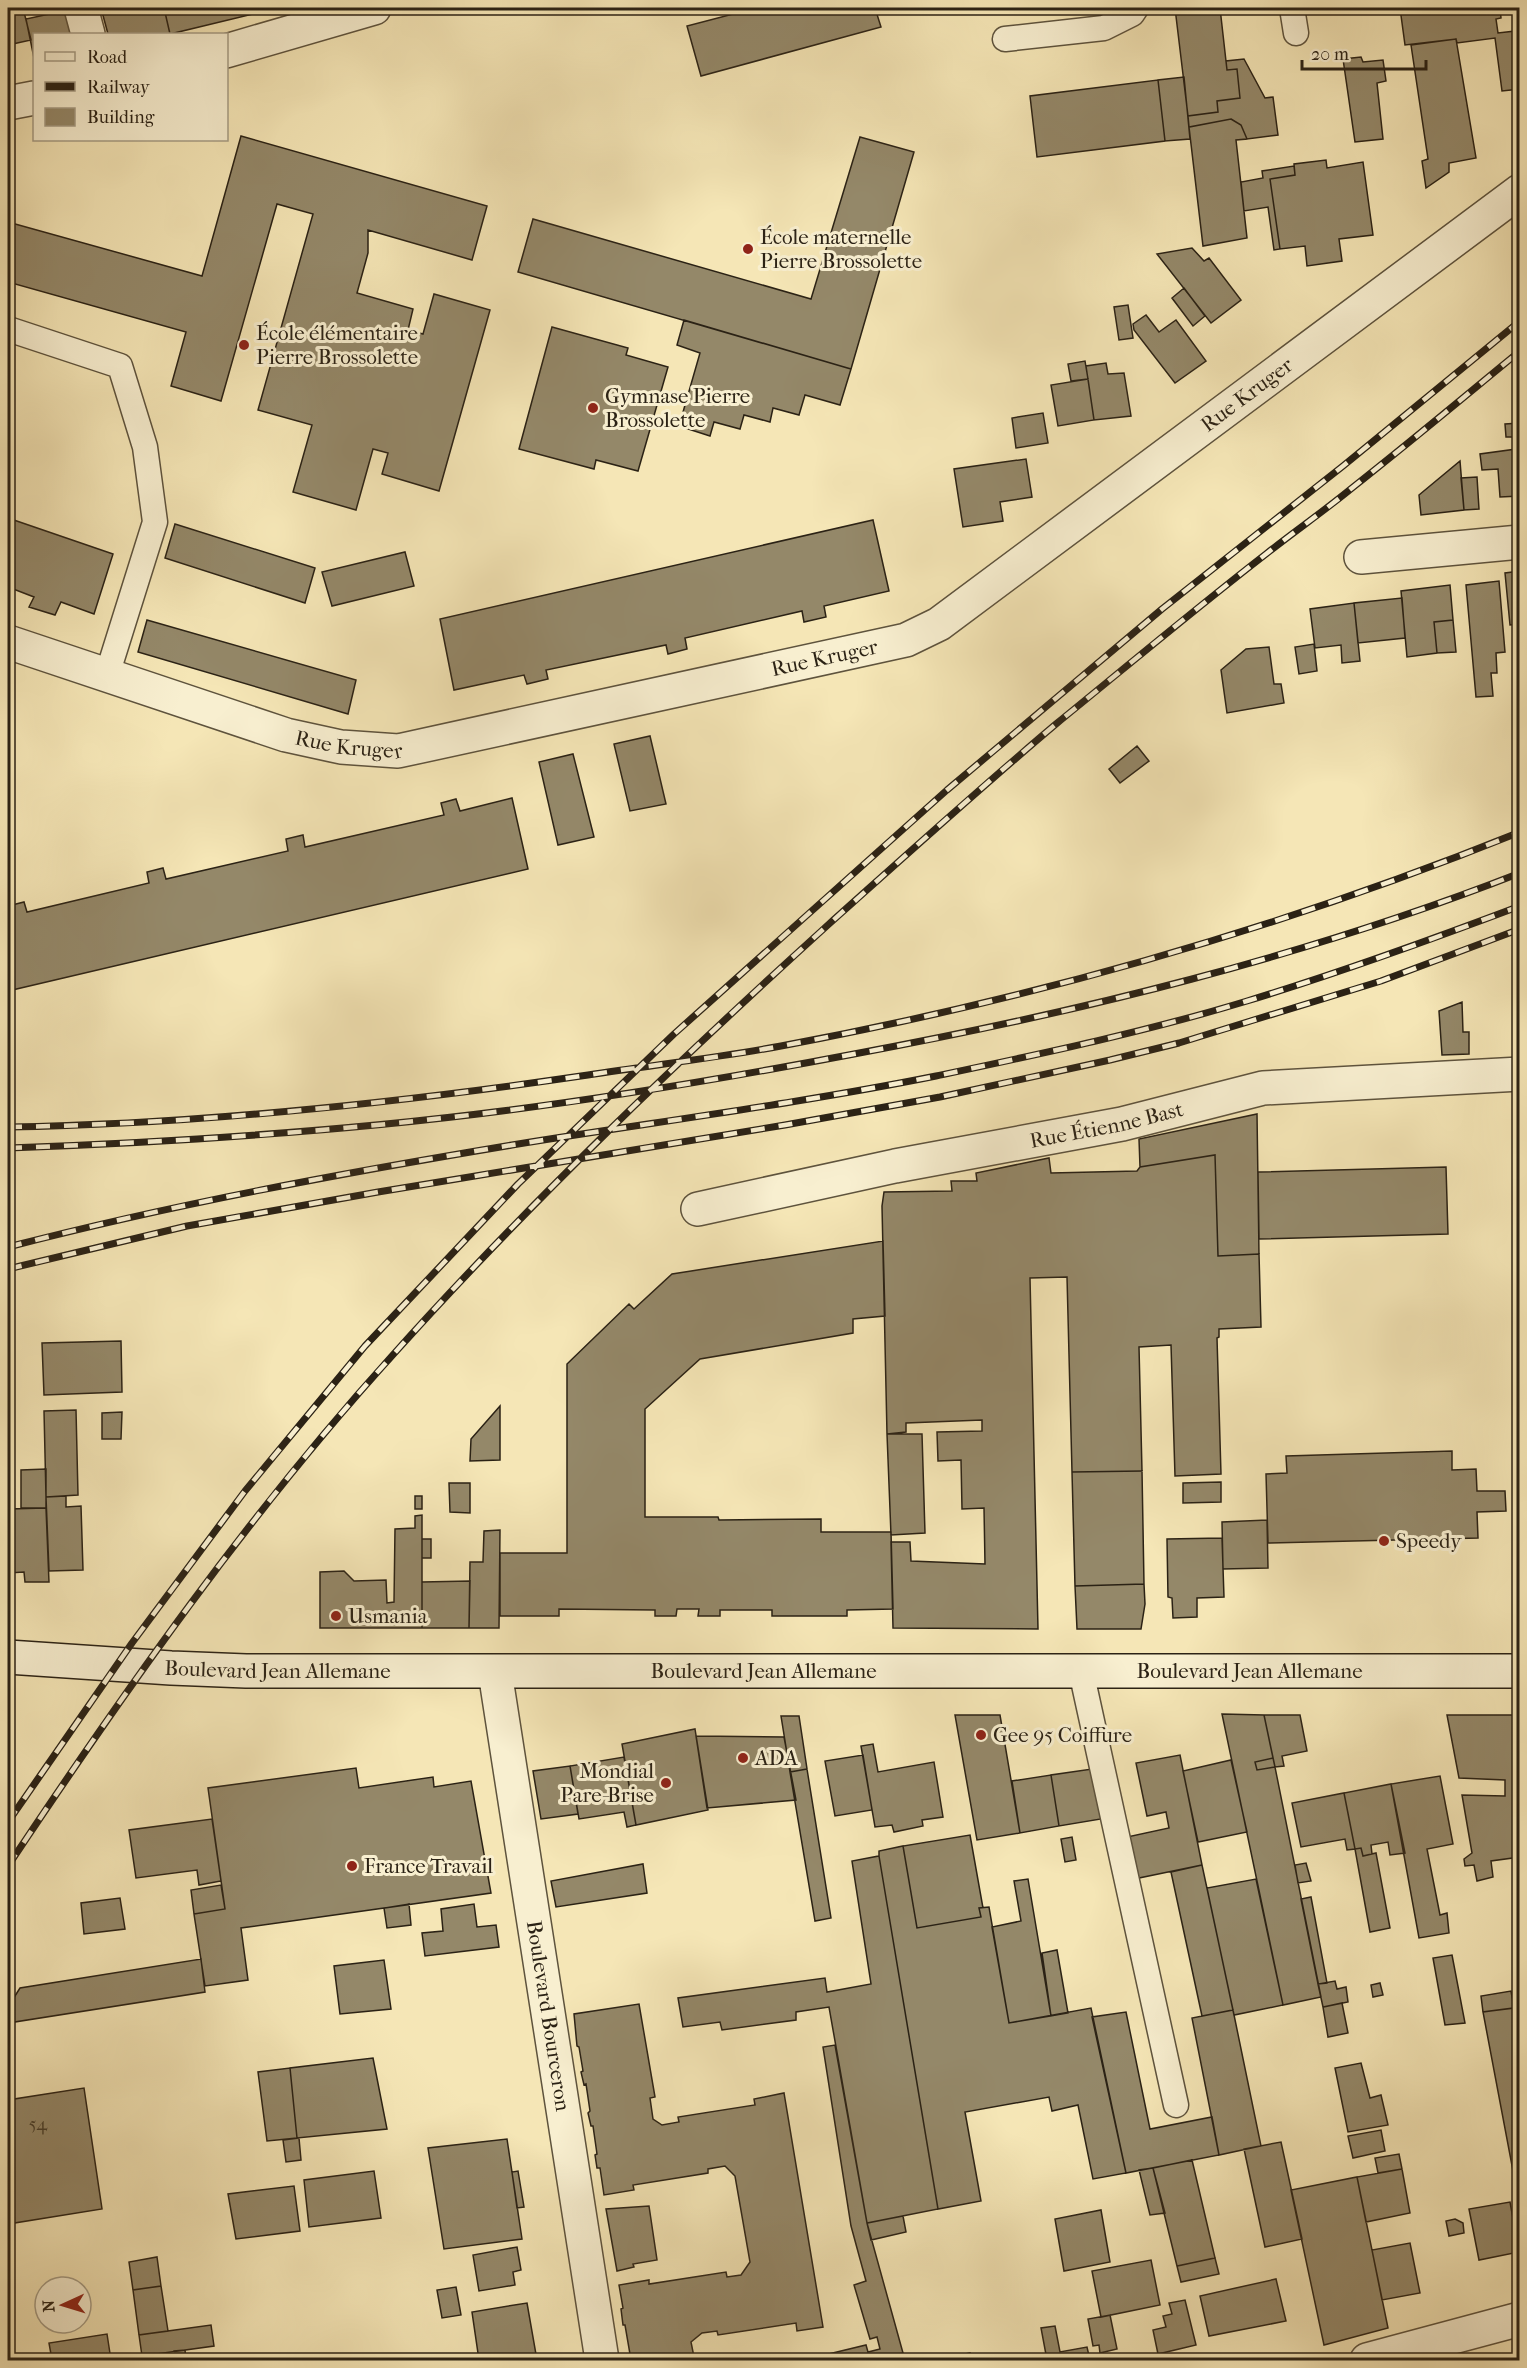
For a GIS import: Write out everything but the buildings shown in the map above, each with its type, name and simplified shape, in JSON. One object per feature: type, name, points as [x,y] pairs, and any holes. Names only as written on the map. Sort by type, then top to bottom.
[{"type":"street","points":[[81,8],[87,33]]},
{"type":"street","points":[[228,50],[374,8]]},
{"type":"street","points":[[8,103],[33,98]]},
{"type":"street","name":"Rue Kruger","points":[[8,642],[286,735],[341,747],[398,751],[906,640],[939,624],[1520,191]]},
{"type":"street","points":[[1361,558],[1520,542]]},
{"type":"street","name":"Rue Étienne Bast","points":[[698,1209],[895,1166],[1122,1124],[1263,1088],[1520,1074]]},
{"type":"street","name":"Boulevard Jean Allemane","points":[[8,1657],[246,1671],[1520,1671]]},
{"type":"street","name":"Boulevard Bourceron","points":[[495,1672],[602,2361]]},
{"type":"street","points":[[1367,2361],[1520,2319]]},
{"type":"lane","points":[[1005,39],[1104,28],[1132,14],[1136,8]]},
{"type":"lane","points":[[1292,8],[1296,33]]},
{"type":"lane","points":[[8,329],[120,366],[145,447],[155,522],[107,675]]},
{"type":"lane","points":[[1081,1671],[1176,2104]]},
{"type":"railway","points":[[8,1822],[132,1643],[245,1491],[365,1346],[518,1184],[674,1034],[947,790],[1162,609],[1343,466],[1520,321]]},
{"type":"railway","points":[[8,1866],[143,1669],[287,1478],[391,1357],[550,1189],[772,976],[913,848],[1027,749],[1187,617],[1520,351]]},
{"type":"railway","points":[[8,1127],[153,1122],[371,1103],[516,1085],[781,1046],[969,1006],[1156,957],[1248,930],[1340,899],[1520,832]]},
{"type":"railway","points":[[8,1148],[132,1143],[379,1125],[546,1105],[723,1078],[939,1038],[1191,979],[1357,931],[1520,873]]},
{"type":"railway","points":[[8,1247],[196,1203],[322,1178],[512,1145],[831,1095],[1053,1051],[1170,1023],[1247,1001],[1384,956],[1520,906]]},
{"type":"railway","points":[[8,1269],[187,1226],[785,1125],[940,1097],[1110,1060],[1179,1043],[1381,981],[1520,929]]},
{"type":"place","name":"École maternelle Pierre Brossolette","points":[[748,249]]},
{"type":"place","name":"École élémentaire Pierre Brossolette","points":[[244,345]]},
{"type":"place","name":"Gymnase Pierre Brossolette","points":[[593,408]]},
{"type":"place","name":"Speedy","points":[[1384,1541]]},
{"type":"place","name":"Usmania","points":[[336,1616]]},
{"type":"place","name":"Gee 95 Coiffure","points":[[981,1735]]},
{"type":"place","name":"ADA","points":[[743,1758]]},
{"type":"place","name":"Mondial Pare-Brise","points":[[666,1783]]},
{"type":"place","name":"France Travail","points":[[352,1866]]}]
